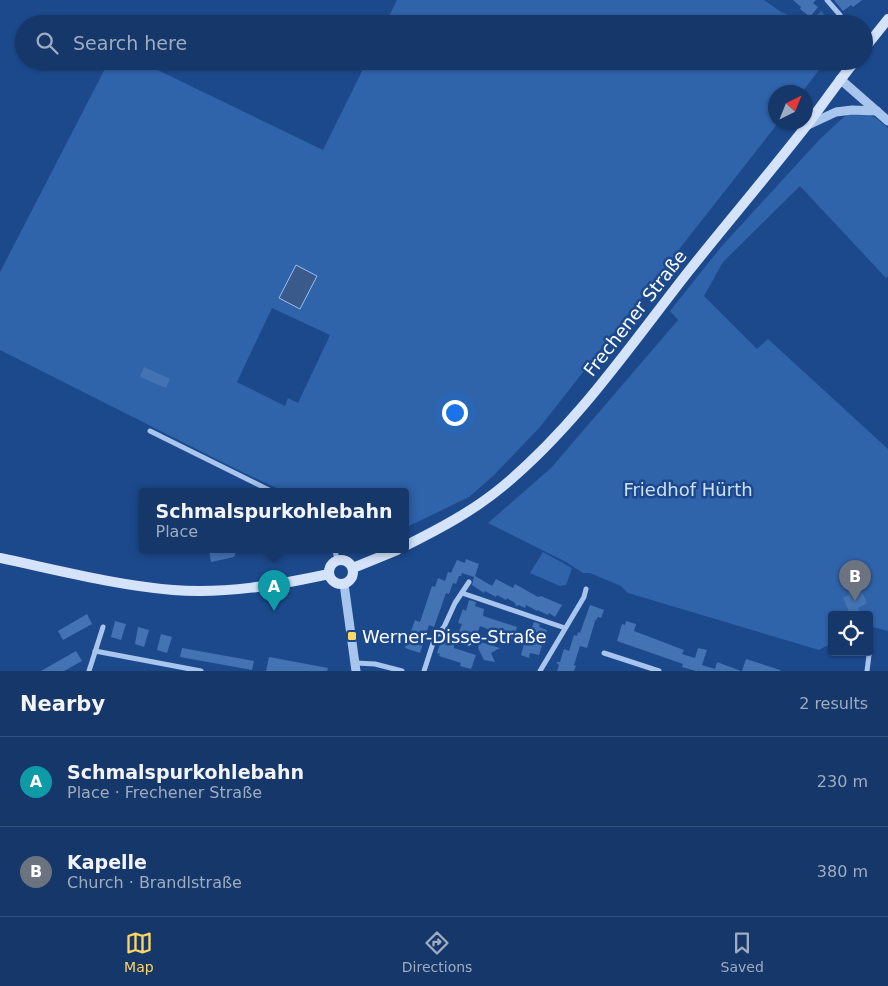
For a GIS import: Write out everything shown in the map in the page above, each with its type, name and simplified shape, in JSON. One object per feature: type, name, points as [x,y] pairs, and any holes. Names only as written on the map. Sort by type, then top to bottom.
[{"type":"main road","points":[[873,38],[888,19]]},
{"type":"main road","name":"Frechener Straße","points":[[813,116],[848,70]]},
{"type":"main road","name":"Frechener Straße","points":[[409,544],[440,529],[502,487],[556,436],[584,404],[802,130]]},
{"type":"main road","points":[[353,568],[390,553]]},
{"type":"main road","points":[[336,555],[347,561],[353,568],[351,579],[344,584],[333,581],[329,574],[336,555]]},
{"type":"main road","points":[[0,558],[85,576],[175,590],[250,588],[329,574]]},
{"type":"street","points":[[827,0],[840,15]]},
{"type":"street","points":[[840,79],[888,121]]},
{"type":"street","points":[[813,122],[836,112],[852,110],[877,111]]},
{"type":"street","points":[[150,431],[265,488]]},
{"type":"street","points":[[424,671],[438,633],[444,627],[455,602],[469,582]]},
{"type":"street","points":[[344,584],[356,667],[375,664],[402,671]]},
{"type":"street","points":[[540,671],[584,597],[586,589]]},
{"type":"street","points":[[462,593],[565,628]]},
{"type":"street","points":[[89,671],[103,628]]},
{"type":"street","points":[[438,633],[469,643]]},
{"type":"street","points":[[95,651],[201,671]]},
{"type":"street","points":[[604,653],[659,671]]},
{"type":"street","points":[[867,671],[869,656]]},
{"type":"green space","points":[[397,0],[764,0],[789,15],[390,15]]},
{"type":"green space","points":[[104,70],[158,70],[323,150],[363,70],[819,70],[807,85],[768,85],[768,130],[773,130],[540,427],[494,475],[469,497],[409,526],[409,488],[276,488],[0,350],[0,272]],"holes":[[[272,308],[330,335],[298,403],[288,398],[285,406],[237,382]]]},
{"type":"green space","name":"Friedhof Hürth","points":[[867,114],[876,118],[888,128],[888,276],[886,278],[800,186],[723,262],[704,296],[757,349],[768,339],[888,449],[888,631],[873,627],[873,611],[828,611],[828,645],[819,650],[628,593],[621,586],[590,573],[583,573],[566,562],[488,523],[551,468],[678,320],[670,311],[721,247],[820,139],[846,115]]},
{"type":"green space","points":[[543,552],[572,568],[566,585],[560,586],[530,573]]},
{"type":"shaded area","points":[[296,265],[317,276],[300,309],[279,298]]},
{"type":"building","points":[[793,0],[816,0],[813,3],[818,7],[812,15],[808,15],[800,9],[801,7]]},
{"type":"building","points":[[834,0],[862,0],[853,7],[851,5],[843,11]]},
{"type":"building","points":[[144,367],[170,379],[166,388],[140,377]]},
{"type":"building","points":[[210,553],[236,553],[234,557],[211,562]]},
{"type":"building","points":[[466,559],[479,564],[475,576],[492,586],[496,579],[513,588],[515,584],[538,597],[541,596],[562,605],[555,617],[526,605],[525,608],[519,605],[516,606],[515,603],[507,598],[506,600],[497,595],[496,597],[485,591],[484,593],[472,585],[474,577],[462,573],[456,584],[453,583],[449,594],[446,593],[434,627],[429,625],[420,653],[405,648],[415,620],[420,622],[432,586],[435,587],[438,578],[445,581],[448,572],[451,573],[457,560],[465,563]]},
{"type":"building","points":[[861,574],[863,582],[859,585],[867,603],[858,608],[860,611],[849,611],[843,598],[849,595],[846,582]]},
{"type":"building","points":[[469,600],[476,602],[475,606],[484,609],[483,616],[517,627],[515,634],[528,638],[534,622],[540,624],[539,627],[547,630],[539,655],[530,653],[529,658],[521,655],[524,644],[480,626],[476,637],[466,634],[465,637],[458,634],[462,624],[458,623],[463,609],[466,611]]},
{"type":"building","points":[[590,605],[604,610],[601,618],[598,617],[595,621],[587,648],[580,646],[574,671],[557,671],[559,665],[556,662],[560,662],[564,649],[569,651],[574,635],[577,636],[578,632],[580,633]]},
{"type":"building","points":[[87,614],[92,624],[63,640],[58,631]]},
{"type":"building","points":[[115,621],[126,624],[121,640],[111,637]]},
{"type":"building","points":[[626,621],[636,624],[634,631],[684,650],[682,654],[695,658],[698,648],[707,650],[702,665],[715,669],[717,662],[741,671],[696,671],[682,667],[683,664],[617,641],[622,624],[625,625]]},
{"type":"building","points":[[138,627],[149,630],[144,647],[135,644]]},
{"type":"building","points":[[161,634],[172,637],[167,653],[157,650]]},
{"type":"building","points":[[441,641],[454,645],[454,648],[476,655],[471,669],[460,666],[461,663],[439,656],[440,654],[437,653]]},
{"type":"building","points":[[480,642],[500,648],[491,653],[495,662],[484,660],[478,648]]},
{"type":"building","points":[[182,648],[254,661],[252,670],[180,657]]},
{"type":"building","points":[[76,651],[82,661],[64,671],[41,671]]},
{"type":"building","points":[[269,657],[328,668],[327,671],[266,671]]},
{"type":"building","points":[[746,659],[780,670],[780,671],[742,671]]},
{"type":"place","name":"Kapelle","points":[[855,601]]},
{"type":"place","name":"Schmalspurkohlebahn","points":[[274,611]]},
{"type":"place","name":"Werner-Disse-Straße","points":[[352,636]]}]
